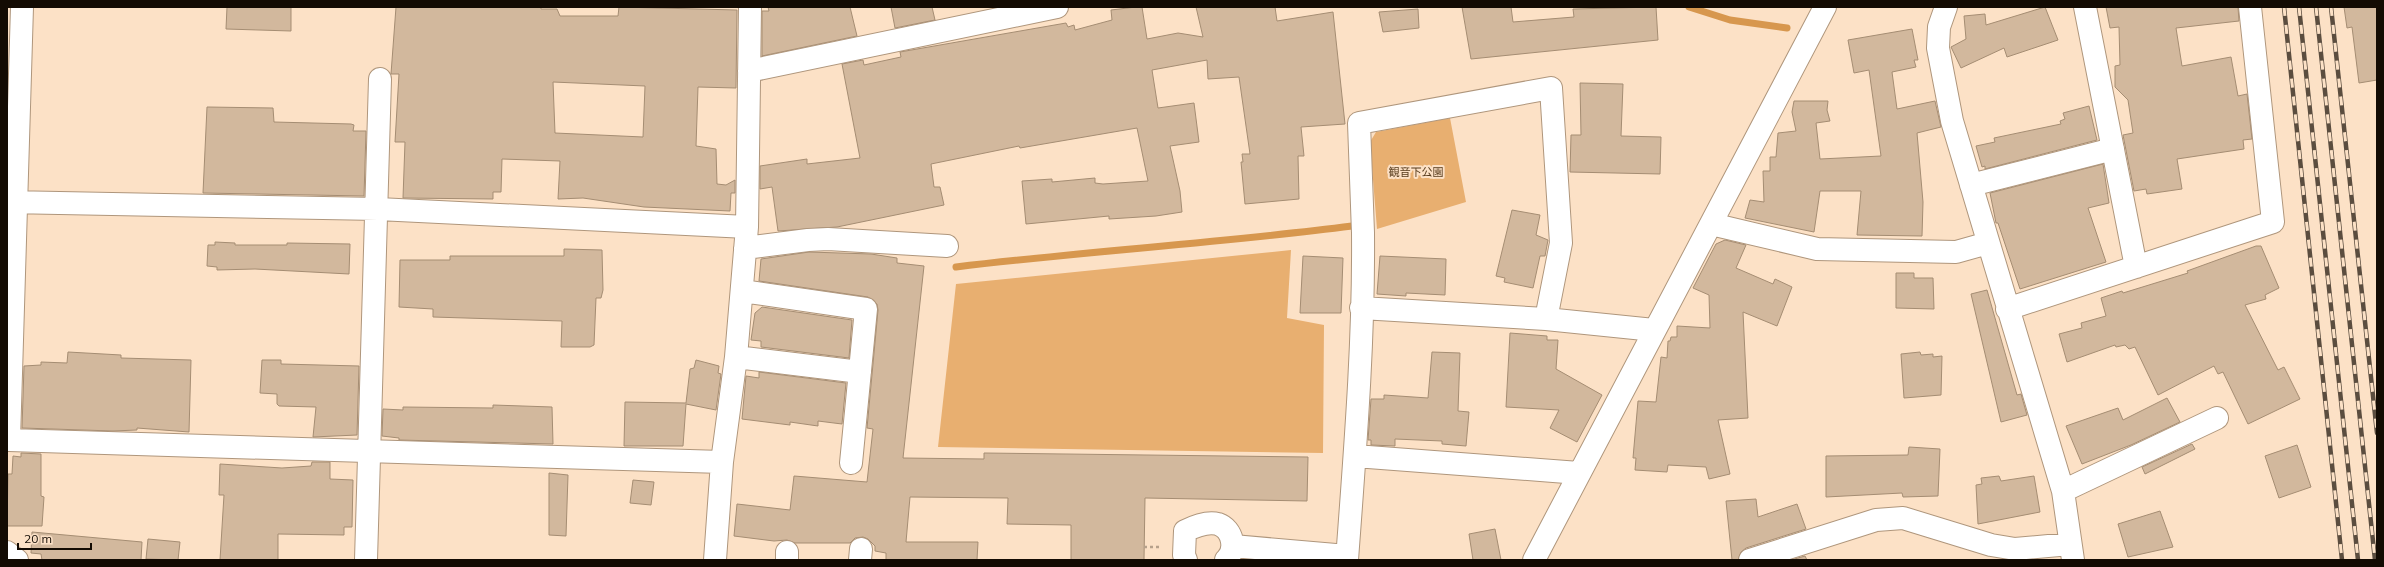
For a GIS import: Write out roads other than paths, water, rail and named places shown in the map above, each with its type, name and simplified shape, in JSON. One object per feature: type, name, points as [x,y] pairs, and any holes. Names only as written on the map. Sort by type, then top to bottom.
[{"type":"street","points":[[22,7],[12,202],[8,440],[722,462]]},
{"type":"street","points":[[715,560],[722,462],[736,357],[747,227],[750,7]]},
{"type":"street","points":[[749,71],[1057,7]]},
{"type":"street","points":[[1534,560],[1825,7]]},
{"type":"street","points":[[1750,560],[1876,520],[1903,518],[1990,545],[2015,549],[2072,552],[2063,491],[1952,121],[1938,48],[1939,27],[1946,7]]},
{"type":"street","points":[[2084,7],[2136,267]]},
{"type":"street","points":[[2007,308],[2272,222],[2250,7]]},
{"type":"street","points":[[366,560],[371,451],[380,80]]},
{"type":"street","points":[[1186,560],[1184,555],[1185,530],[1199,524],[1219,524],[1229,532],[1230,553],[1347,558],[1355,456],[1362,308],[1363,232],[1359,124],[1551,88],[1561,243],[1546,319]]},
{"type":"street","points":[[1971,185],[2113,149]]},
{"type":"street","points":[[12,202],[378,209],[747,227]]},
{"type":"street","points":[[1711,224],[1818,249],[1956,252],[1988,243]]},
{"type":"street","points":[[745,248],[828,239],[947,246]]},
{"type":"street","points":[[742,291],[866,309],[851,463]]},
{"type":"street","points":[[1362,308],[1546,319],[1654,330]]},
{"type":"street","points":[[736,357],[860,372]]},
{"type":"street","points":[[2063,491],[2217,418]]},
{"type":"street","points":[[1355,456],[1579,473]]},
{"type":"street","points":[[7,552],[17,560]]},
{"type":"waterway","points":[[1689,7],[1730,20],[1787,28]]},
{"type":"waterway","points":[[956,267],[1352,226]]},
{"type":"railway","points":[[2284,7],[2342,560]]},
{"type":"railway","points":[[2299,7],[2358,560]]},
{"type":"railway","points":[[2316,7],[2375,560]]},
{"type":"railway","points":[[2331,7],[2377,433]]},
{"type":"park label","name":"観音下公園","points":[[1416,172]]}]
